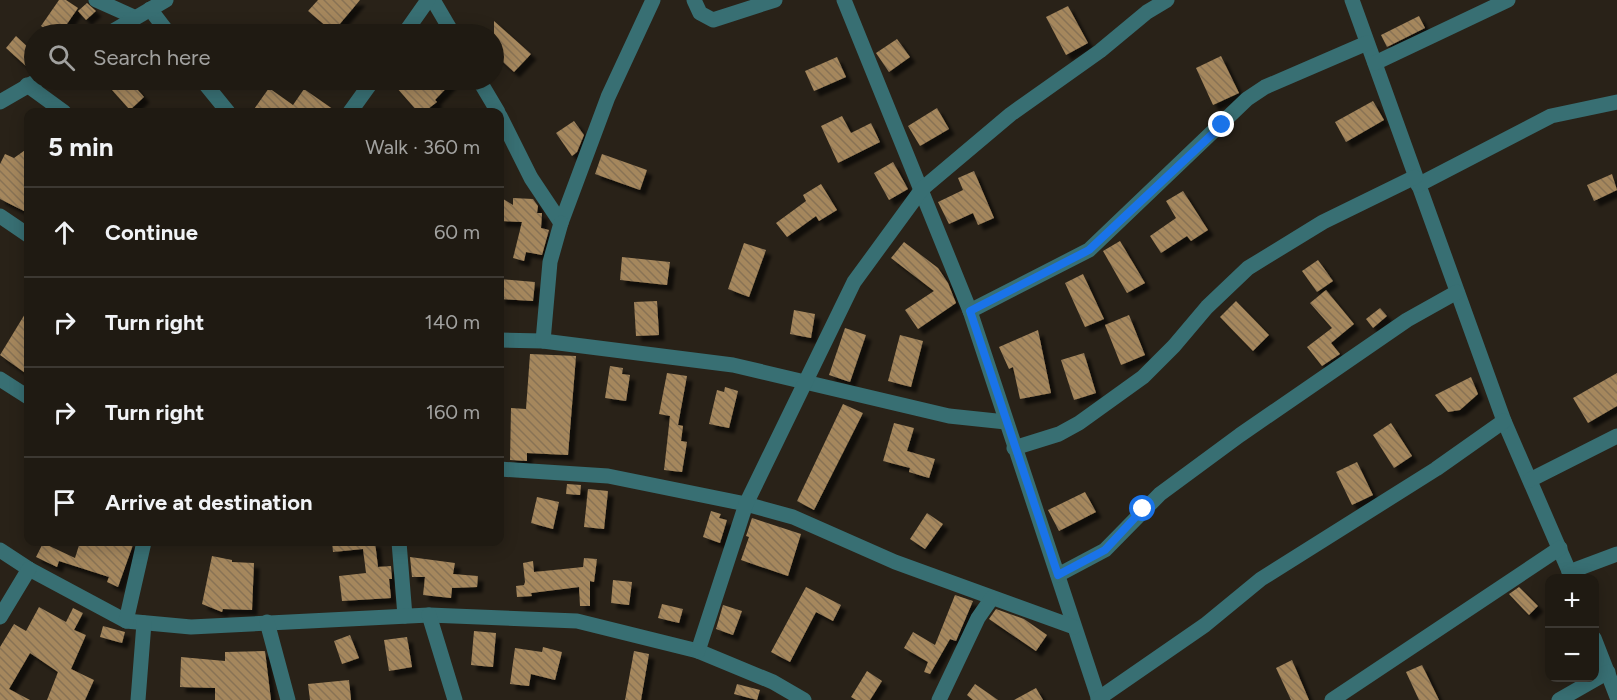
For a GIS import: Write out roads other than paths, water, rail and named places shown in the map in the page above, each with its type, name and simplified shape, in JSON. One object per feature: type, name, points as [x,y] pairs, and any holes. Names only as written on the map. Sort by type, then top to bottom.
[{"type":"street","points":[[96,0],[134,17]]},
{"type":"street","points":[[123,24],[166,0]]},
{"type":"street","points":[[411,24],[428,0]]},
{"type":"street","points":[[433,0],[447,24]]},
{"type":"street","points":[[543,341],[550,262],[561,223],[608,97],[653,0]]},
{"type":"street","points":[[694,0],[700,13],[713,20],[775,0]]},
{"type":"street","points":[[844,0],[970,311],[1098,700],[1205,625],[1261,579],[1436,469],[1504,421]]},
{"type":"street","points":[[698,651],[746,504],[854,282],[922,189],[1011,114],[1100,51],[1147,12],[1167,0]]},
{"type":"street","points":[[1352,0],[1504,421],[1570,574]]},
{"type":"street","points":[[1375,63],[1508,0]]},
{"type":"street","points":[[150,9],[161,24]]},
{"type":"street","points":[[970,311],[1089,250],[1247,99],[1265,87],[1367,43]]},
{"type":"street","points":[[0,102],[24,87]]},
{"type":"street","points":[[41,90],[60,108]]},
{"type":"street","points":[[210,90],[225,108]]},
{"type":"street","points":[[353,108],[366,90]]},
{"type":"street","points":[[485,90],[494,108]]},
{"type":"street","points":[[1014,448],[1069,429],[1143,377],[1248,268],[1323,222],[1417,181],[1551,116],[1617,102]]},
{"type":"street","points":[[504,126],[531,177],[561,223]]},
{"type":"street","points":[[0,216],[24,232]]},
{"type":"street","points":[[1058,575],[1105,550],[1160,494],[1240,435],[1407,320],[1457,292]]},
{"type":"street","points":[[504,340],[543,341],[733,366],[948,416],[1006,422]]},
{"type":"street","points":[[0,379],[24,394]]},
{"type":"street","points":[[1530,480],[1617,436]]},
{"type":"street","points":[[504,469],[608,476],[746,504],[793,518],[896,562],[1074,627]]},
{"type":"street","points":[[126,621],[143,546]]},
{"type":"street","points":[[399,546],[405,616]]},
{"type":"street","points":[[1332,700],[1560,548]]},
{"type":"street","points":[[0,550],[28,569],[126,621],[191,627],[429,615],[577,621],[698,651],[773,682],[804,700]]},
{"type":"street","points":[[1572,574],[1617,554]]},
{"type":"street","points":[[0,617],[28,569]]},
{"type":"street","points":[[939,700],[978,618],[992,598]]},
{"type":"street","points":[[429,615],[455,700]]},
{"type":"street","points":[[267,622],[288,700]]},
{"type":"street","points":[[138,700],[144,623]]},
{"type":"street","points":[[1599,650],[1617,697]]},
{"type":"street","points":[[1559,700],[1608,672]]}]
